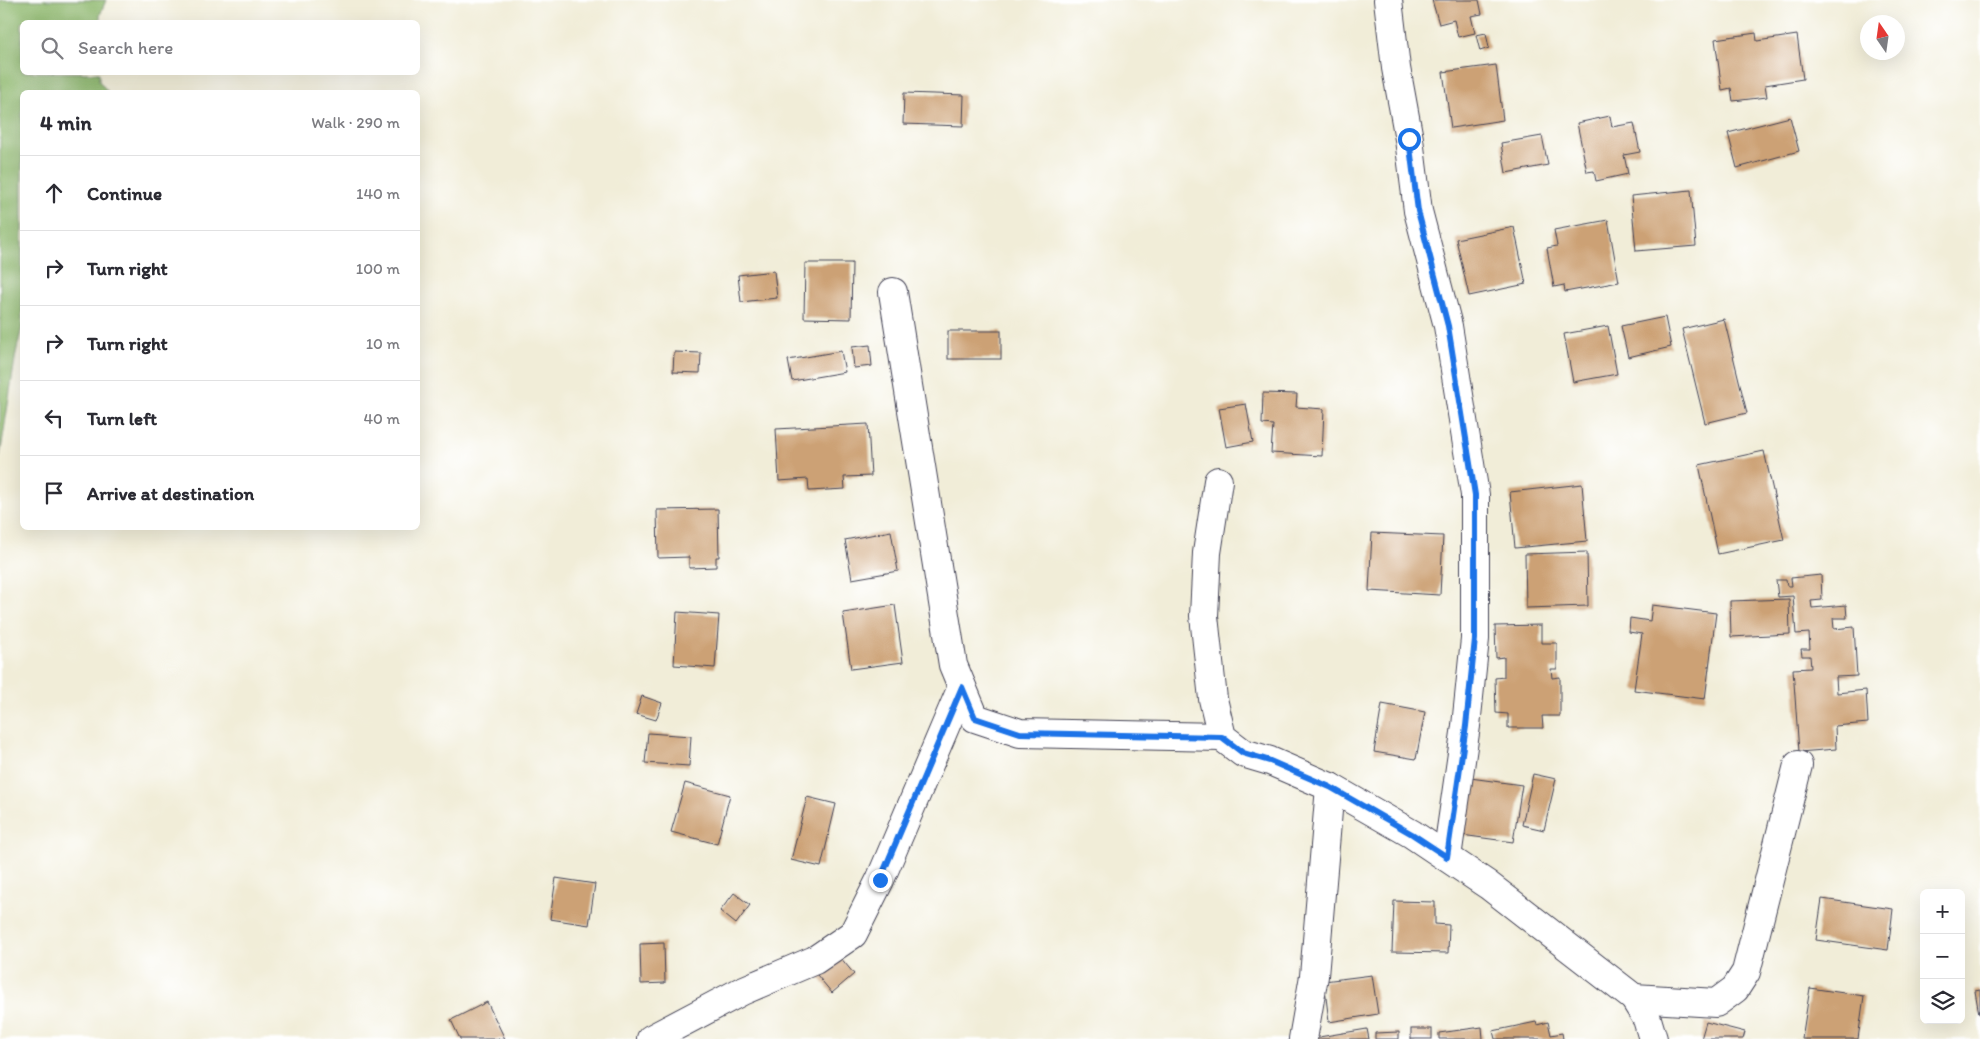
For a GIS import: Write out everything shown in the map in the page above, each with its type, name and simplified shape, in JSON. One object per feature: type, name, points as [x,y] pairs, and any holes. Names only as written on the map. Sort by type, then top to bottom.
[{"type":"street","points":[[1388,0],[1396,68],[1409,139],[1418,211],[1448,326],[1475,495],[1475,639],[1466,726],[1447,857]]},
{"type":"street","points":[[893,292],[953,665],[975,718],[1020,733],[1222,737],[1243,753],[1270,761],[1330,787],[1412,834],[1488,884],[1634,998],[1647,1019],[1653,1039]]},
{"type":"street","points":[[1218,481],[1207,553],[1204,616],[1213,699],[1222,737]]},
{"type":"street","points":[[651,1039],[742,992],[815,960],[853,934],[880,880],[962,687]]},
{"type":"street","points":[[1634,998],[1716,1003],[1735,989],[1746,972],[1798,765]]},
{"type":"street","points":[[1303,1039],[1314,967],[1330,787]]},
{"type":"green space","points":[[0,0],[106,0],[100,20],[20,20],[20,75],[99,75],[99,81],[106,90],[20,90],[20,336],[0,456]]},
{"type":"building","points":[[1432,0],[1479,0],[1482,14],[1471,16],[1475,33],[1458,37],[1454,20],[1439,24]]},
{"type":"building","points":[[1486,33],[1489,48],[1480,51],[1476,35]]},
{"type":"building","points":[[1756,33],[1757,41],[1797,35],[1803,79],[1765,85],[1767,97],[1733,101],[1731,88],[1722,90],[1715,39]]},
{"type":"building","points":[[1496,65],[1503,120],[1451,128],[1443,72]]},
{"type":"building","points":[[904,93],[964,95],[963,126],[903,124]]},
{"type":"building","points":[[1610,116],[1612,127],[1634,123],[1640,152],[1624,155],[1628,174],[1596,181],[1594,171],[1587,172],[1577,123]]},
{"type":"building","points":[[1790,117],[1799,151],[1737,168],[1728,133]]},
{"type":"building","points":[[1542,136],[1548,165],[1506,173],[1501,143]]},
{"type":"building","points":[[1691,190],[1696,246],[1636,251],[1631,196]]},
{"type":"building","points":[[1608,220],[1619,282],[1565,292],[1564,285],[1554,287],[1547,248],[1557,246],[1554,230]]},
{"type":"building","points":[[1514,227],[1526,284],[1469,296],[1456,239]]},
{"type":"building","points":[[805,263],[852,263],[851,319],[804,318]]},
{"type":"building","points":[[774,271],[777,298],[741,302],[738,275]]},
{"type":"building","points":[[1665,317],[1671,347],[1628,357],[1621,326]]},
{"type":"building","points":[[1724,319],[1747,413],[1705,423],[1682,329]]},
{"type":"building","points":[[1608,326],[1617,374],[1573,382],[1564,334]]},
{"type":"building","points":[[948,331],[1001,331],[1001,359],[948,359]]},
{"type":"building","points":[[870,345],[872,366],[854,368],[852,347]]},
{"type":"building","points":[[841,351],[845,372],[792,381],[788,360]]},
{"type":"building","points":[[674,352],[701,353],[700,373],[673,372]]},
{"type":"building","points":[[1263,393],[1297,394],[1296,407],[1324,409],[1322,456],[1271,453],[1273,425],[1262,424]]},
{"type":"building","points":[[1246,404],[1253,442],[1226,447],[1219,408]]},
{"type":"building","points":[[868,424],[871,476],[844,477],[845,489],[809,491],[808,479],[779,481],[776,429]]},
{"type":"building","points":[[1764,451],[1784,540],[1718,554],[1699,465]]},
{"type":"building","points":[[1582,484],[1587,541],[1515,548],[1510,492]]},
{"type":"building","points":[[718,509],[719,557],[716,557],[716,567],[689,568],[689,557],[658,558],[657,510]]},
{"type":"building","points":[[891,531],[898,571],[852,579],[845,540]]},
{"type":"building","points":[[1372,533],[1443,536],[1440,595],[1369,591]]},
{"type":"building","points":[[1587,552],[1588,606],[1526,608],[1525,554]]},
{"type":"building","points":[[1821,575],[1822,600],[1811,601],[1812,608],[1846,605],[1847,618],[1833,618],[1834,629],[1854,627],[1857,676],[1836,677],[1837,693],[1866,690],[1868,723],[1835,726],[1836,749],[1799,752],[1793,669],[1811,668],[1810,656],[1802,656],[1801,649],[1810,649],[1809,633],[1796,634],[1793,596],[1778,597],[1776,580],[1786,580],[1787,586],[1792,586],[1791,578]]},
{"type":"building","points":[[1789,599],[1790,634],[1731,637],[1730,601]]},
{"type":"building","points":[[895,605],[903,662],[851,669],[843,613]]},
{"type":"building","points":[[1652,605],[1716,613],[1705,699],[1634,690],[1642,634],[1629,632],[1630,618],[1650,621]]},
{"type":"building","points":[[677,612],[719,615],[715,668],[674,665]]},
{"type":"building","points":[[1541,625],[1541,643],[1557,643],[1557,669],[1551,669],[1552,678],[1560,677],[1560,716],[1542,716],[1543,728],[1508,728],[1508,714],[1496,713],[1495,678],[1504,677],[1504,657],[1496,658],[1495,626]]},
{"type":"building","points":[[642,696],[662,703],[656,720],[636,714]]},
{"type":"building","points":[[1382,704],[1425,712],[1416,759],[1374,752]]},
{"type":"building","points":[[648,733],[691,736],[689,766],[645,763]]},
{"type":"building","points":[[1533,774],[1556,779],[1544,830],[1522,825]]},
{"type":"building","points":[[1463,777],[1522,785],[1513,842],[1454,834]]},
{"type":"building","points":[[685,783],[730,795],[717,844],[671,832]]},
{"type":"building","points":[[807,797],[836,804],[821,867],[791,860]]},
{"type":"building","points":[[556,878],[595,884],[589,925],[550,919]]},
{"type":"building","points":[[734,893],[750,905],[736,924],[720,911]]},
{"type":"building","points":[[1822,899],[1893,909],[1888,950],[1816,940]]},
{"type":"building","points":[[1394,901],[1435,902],[1435,924],[1449,925],[1448,953],[1392,952]]},
{"type":"building","points":[[664,943],[665,983],[641,984],[640,944]]},
{"type":"building","points":[[840,957],[854,974],[832,993],[817,975]]},
{"type":"building","points":[[1372,975],[1378,1014],[1329,1022],[1324,981]]},
{"type":"building","points":[[1810,988],[1864,996],[1858,1039],[1802,1039]]},
{"type":"building","points":[[1980,990],[1980,1014],[1979,1014],[1975,991]]},
{"type":"building","points":[[487,1002],[505,1039],[460,1039],[451,1020]]},
{"type":"building","points":[[1536,1022],[1537,1025],[1548,1022],[1551,1035],[1562,1033],[1563,1039],[1495,1039],[1493,1031]]},
{"type":"building","points":[[1706,1022],[1745,1032],[1743,1039],[1701,1039]]},
{"type":"building","points":[[1482,1027],[1483,1039],[1439,1039],[1439,1033]]},
{"type":"building","points":[[1367,1029],[1369,1039],[1313,1039],[1313,1038]]},
{"type":"building","points":[[1411,1029],[1432,1029],[1432,1039],[1411,1039]]},
{"type":"building","points":[[1399,1032],[1399,1039],[1375,1039],[1375,1033]]},
{"type":"route","points":[[880,880],[962,687],[975,718],[1020,733],[1222,737],[1243,753],[1270,761],[1330,787],[1412,834],[1447,857],[1466,726],[1475,639],[1475,495],[1448,326],[1418,211],[1409,139]]}]
